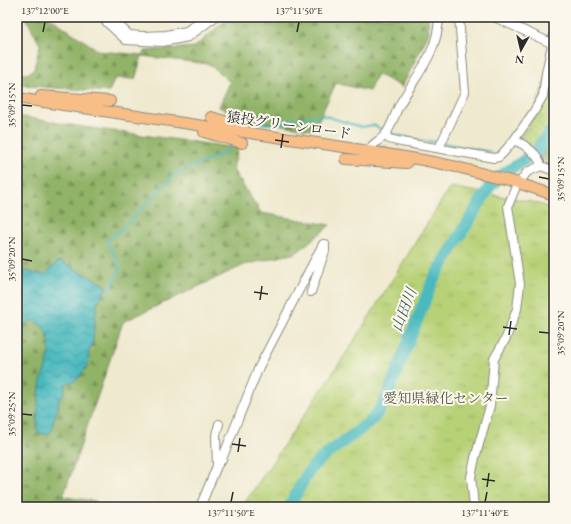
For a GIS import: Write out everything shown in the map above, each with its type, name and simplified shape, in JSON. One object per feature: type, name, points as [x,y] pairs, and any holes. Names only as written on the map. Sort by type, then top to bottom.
[{"type":"main road","points":[[17,95],[110,100]]},
{"type":"main road","name":"猿投グリーンロード","points":[[17,98],[350,148],[457,167],[487,174],[554,196]]},
{"type":"main road","points":[[67,106],[186,128],[242,143]]},
{"type":"main road","points":[[211,117],[253,129],[350,148]]},
{"type":"main road","points":[[346,159],[457,167]]},
{"type":"street","points":[[101,17],[126,40],[162,42],[188,37],[215,17]]},
{"type":"street","points":[[110,17],[128,34],[143,36],[166,35],[187,31],[204,17]]},
{"type":"street","points":[[371,147],[375,142],[385,136],[400,105],[434,48],[439,17]]},
{"type":"street","points":[[439,148],[465,92],[459,17]]},
{"type":"street","points":[[494,17],[551,44]]},
{"type":"street","points":[[385,136],[389,139],[401,142],[494,158],[499,157],[504,154],[533,114],[543,96],[551,44],[554,35]]},
{"type":"street","points":[[514,140],[521,143],[540,162],[554,171]]},
{"type":"street","points":[[474,507],[471,477],[490,406],[494,359],[506,338],[517,309],[520,284],[508,206],[517,183],[527,172],[540,162]]},
{"type":"street","points":[[200,507],[217,466],[222,459],[259,367],[323,244],[325,244],[325,251],[311,292]]},
{"type":"street","points":[[217,466],[216,435],[219,424]]},
{"type":"green space","points":[[23,17],[49,17],[99,51],[142,55],[145,51],[195,47],[229,17],[428,17],[429,33],[402,87],[377,74],[369,91],[336,83],[314,130],[245,119],[219,107],[230,82],[209,64],[142,56],[135,79],[115,78],[109,92],[17,85],[17,73],[27,74],[34,69],[40,45],[26,18]]},
{"type":"green space","points":[[554,53],[554,156],[541,158],[520,138],[531,122]]},
{"type":"green space","points":[[17,116],[83,127],[238,148],[233,170],[261,213],[330,225],[296,253],[244,265],[123,322],[63,497],[96,501],[95,507],[17,507]]},
{"type":"green space","points":[[554,133],[554,167],[541,158],[545,149],[545,144]]},
{"type":"green space","name":"愛知県緑化センター","points":[[450,187],[533,202],[554,209],[554,507],[242,507],[351,346]]},
{"type":"water","points":[[60,261],[107,286],[97,304],[88,365],[77,380],[67,383],[65,386],[64,394],[59,399],[58,409],[53,422],[53,428],[48,435],[39,433],[37,430],[37,424],[40,387],[49,357],[48,337],[42,326],[37,322],[30,320],[23,329],[17,331],[17,269],[38,274],[46,274],[55,264]]},
{"type":"waterway","points":[[247,125],[250,121],[266,124],[280,124],[292,119],[322,115],[361,127],[374,125],[384,131]]},
{"type":"waterway","name":"山田川","points":[[289,507],[304,479],[315,464],[356,433],[369,422],[380,409],[388,394],[433,280],[490,186],[503,174],[537,152],[541,143],[554,128]]},
{"type":"waterway","points":[[388,133],[423,141],[439,142]]},
{"type":"waterway","points":[[443,143],[491,152]]},
{"type":"waterway","points":[[109,291],[119,271],[119,264],[108,243],[108,240],[127,224],[175,174],[225,153],[232,144]]}]
